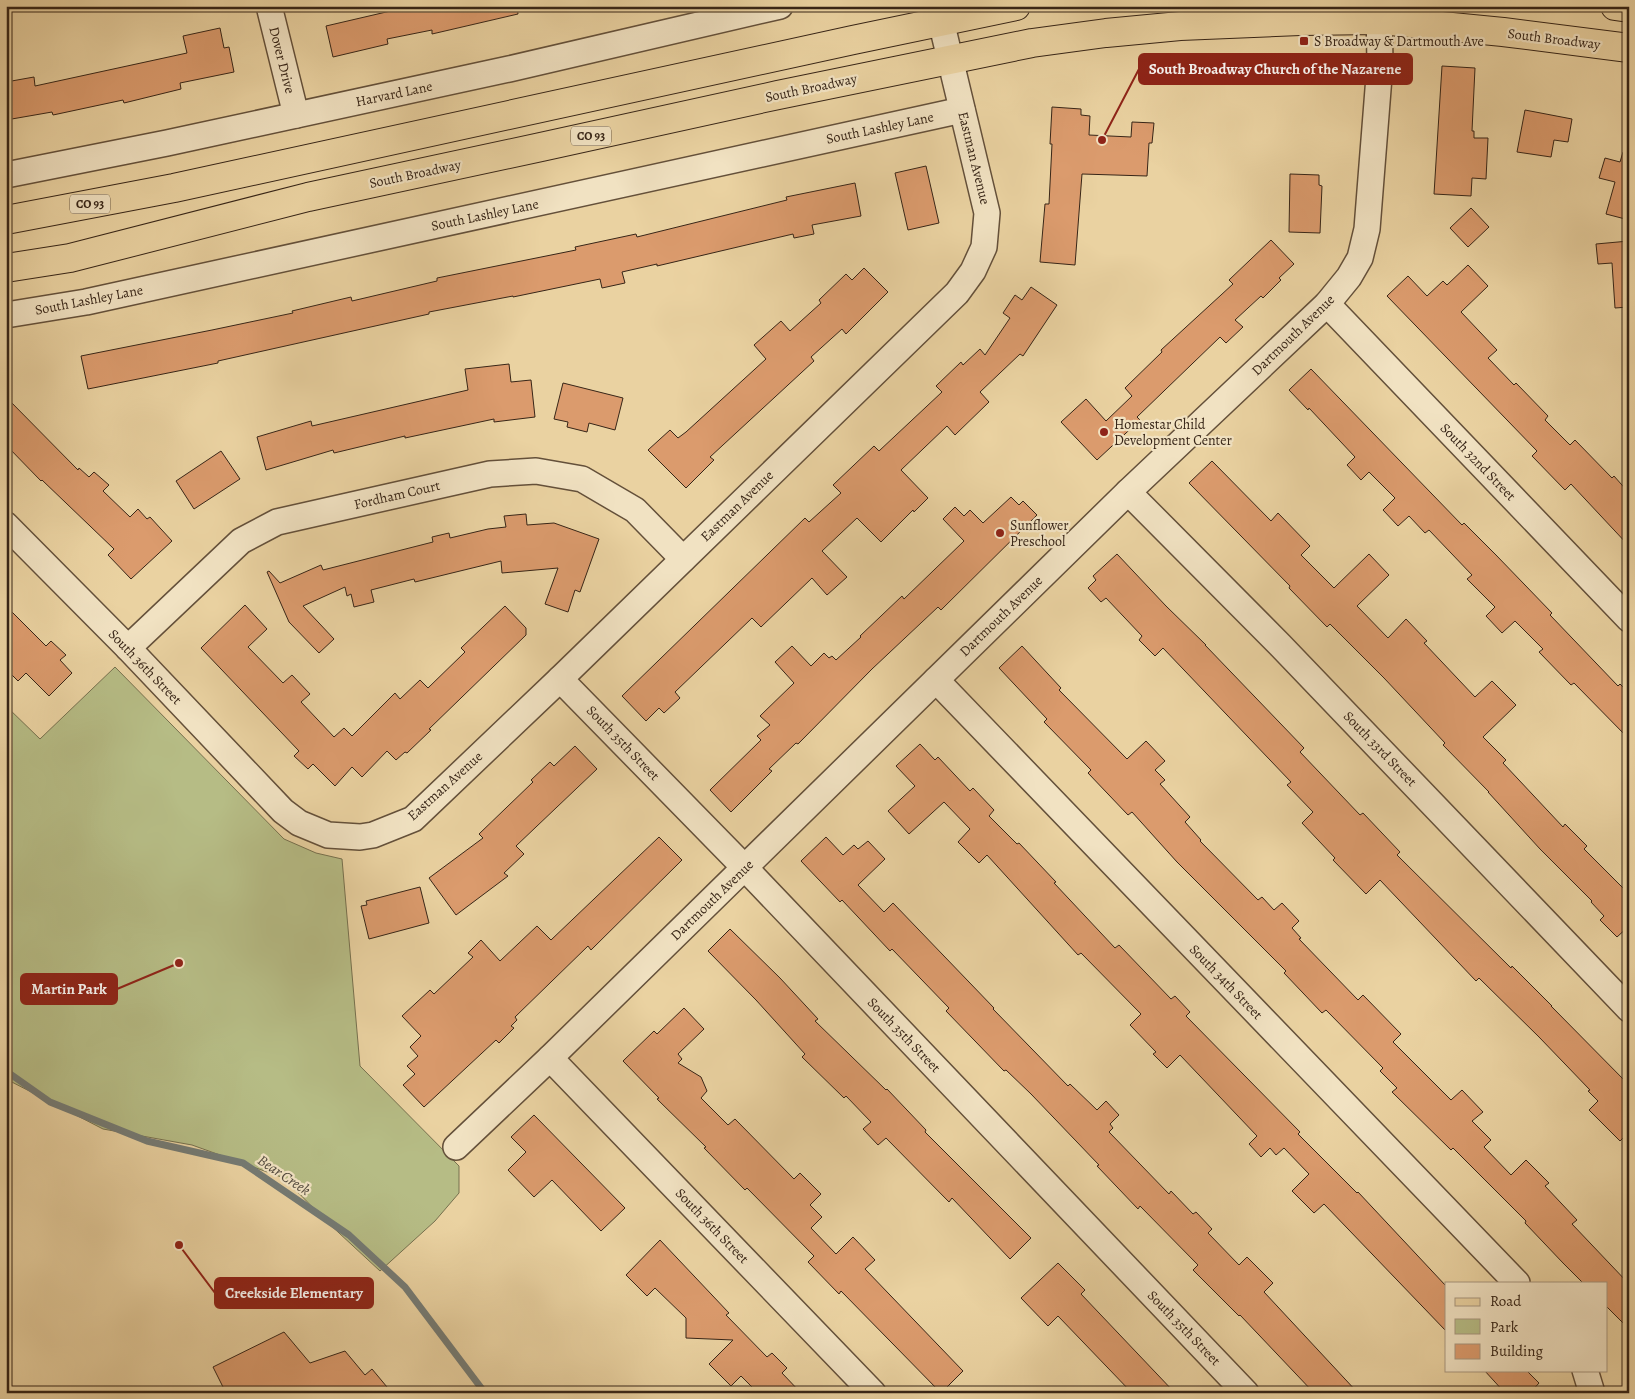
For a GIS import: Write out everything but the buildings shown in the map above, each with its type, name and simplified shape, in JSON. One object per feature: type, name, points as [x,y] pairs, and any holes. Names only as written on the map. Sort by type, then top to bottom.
[{"type":"main road","name":"CO 93","points":[[6,220],[174,188],[1016,6]]},
{"type":"main road","points":[[1615,6],[1629,8]]},
{"type":"main road","name":"South Broadway","points":[[6,268],[70,258],[308,197],[1032,42],[1180,26],[1309,21],[1380,13],[1474,29],[1629,48]]},
{"type":"street","name":"Dover Drive","points":[[268,6],[296,115]]},
{"type":"street","name":"Harvard Lane","points":[[6,175],[167,143],[509,69],[780,6]]},
{"type":"street","name":"Dartmouth Avenue","points":[[456,1147],[550,1058],[1128,492],[1327,304],[1349,278],[1360,258],[1367,229],[1380,64],[1380,13]]},
{"type":"street","name":"Eastman Avenue","points":[[283,811],[299,823],[328,835],[360,838],[373,835],[413,819],[560,679],[957,293],[973,271],[984,247],[987,213],[941,21]]},
{"type":"street","name":"South Lashley Lane","points":[[6,315],[86,302],[962,110]]},
{"type":"street","name":"South 32nd Street","points":[[1327,304],[1629,619]]},
{"type":"street","name":"Fordham Court","points":[[128,648],[241,541],[277,522],[490,474],[536,471],[582,479],[635,510],[684,559]]},
{"type":"street","name":"South 33rd Street","points":[[1128,492],[1280,645],[1629,1009]]},
{"type":"street","name":"South 36th Street","points":[[6,525],[128,648],[283,811]]},
{"type":"street","name":"South 35th Street","points":[[560,679],[744,868],[1246,1393]]},
{"type":"street","name":"South 34th Street","points":[[936,680],[1516,1282]]},
{"type":"street","name":"South 36th Street","points":[[550,1058],[874,1393]]},
{"type":"street","points":[[1585,1372],[1592,1393]]},
{"type":"green space","points":[[115,667],[284,839],[316,853],[342,859],[360,1066],[459,1166],[459,1193],[435,1221],[380,1271],[325,1220],[284,1178],[192,1145],[103,1129],[6,1079],[6,706],[40,739]]},
{"type":"waterway","name":"Bear Creek","points":[[6,1071],[50,1102],[147,1141],[243,1163],[349,1235],[405,1287],[485,1393]]},
{"type":"place","name":"S Broadway & Dartmouth Ave","points":[[1304,41]]},
{"type":"place","name":"South Broadway Church of the Nazarene","points":[[1102,140]]},
{"type":"place","name":"Homestar Child Development Center","points":[[1104,432]]},
{"type":"place","name":"Sunflower Preschool","points":[[1000,533]]},
{"type":"place","name":"Martin Park","points":[[179,963]]},
{"type":"place","name":"Creekside Elementary","points":[[179,1245]]}]
